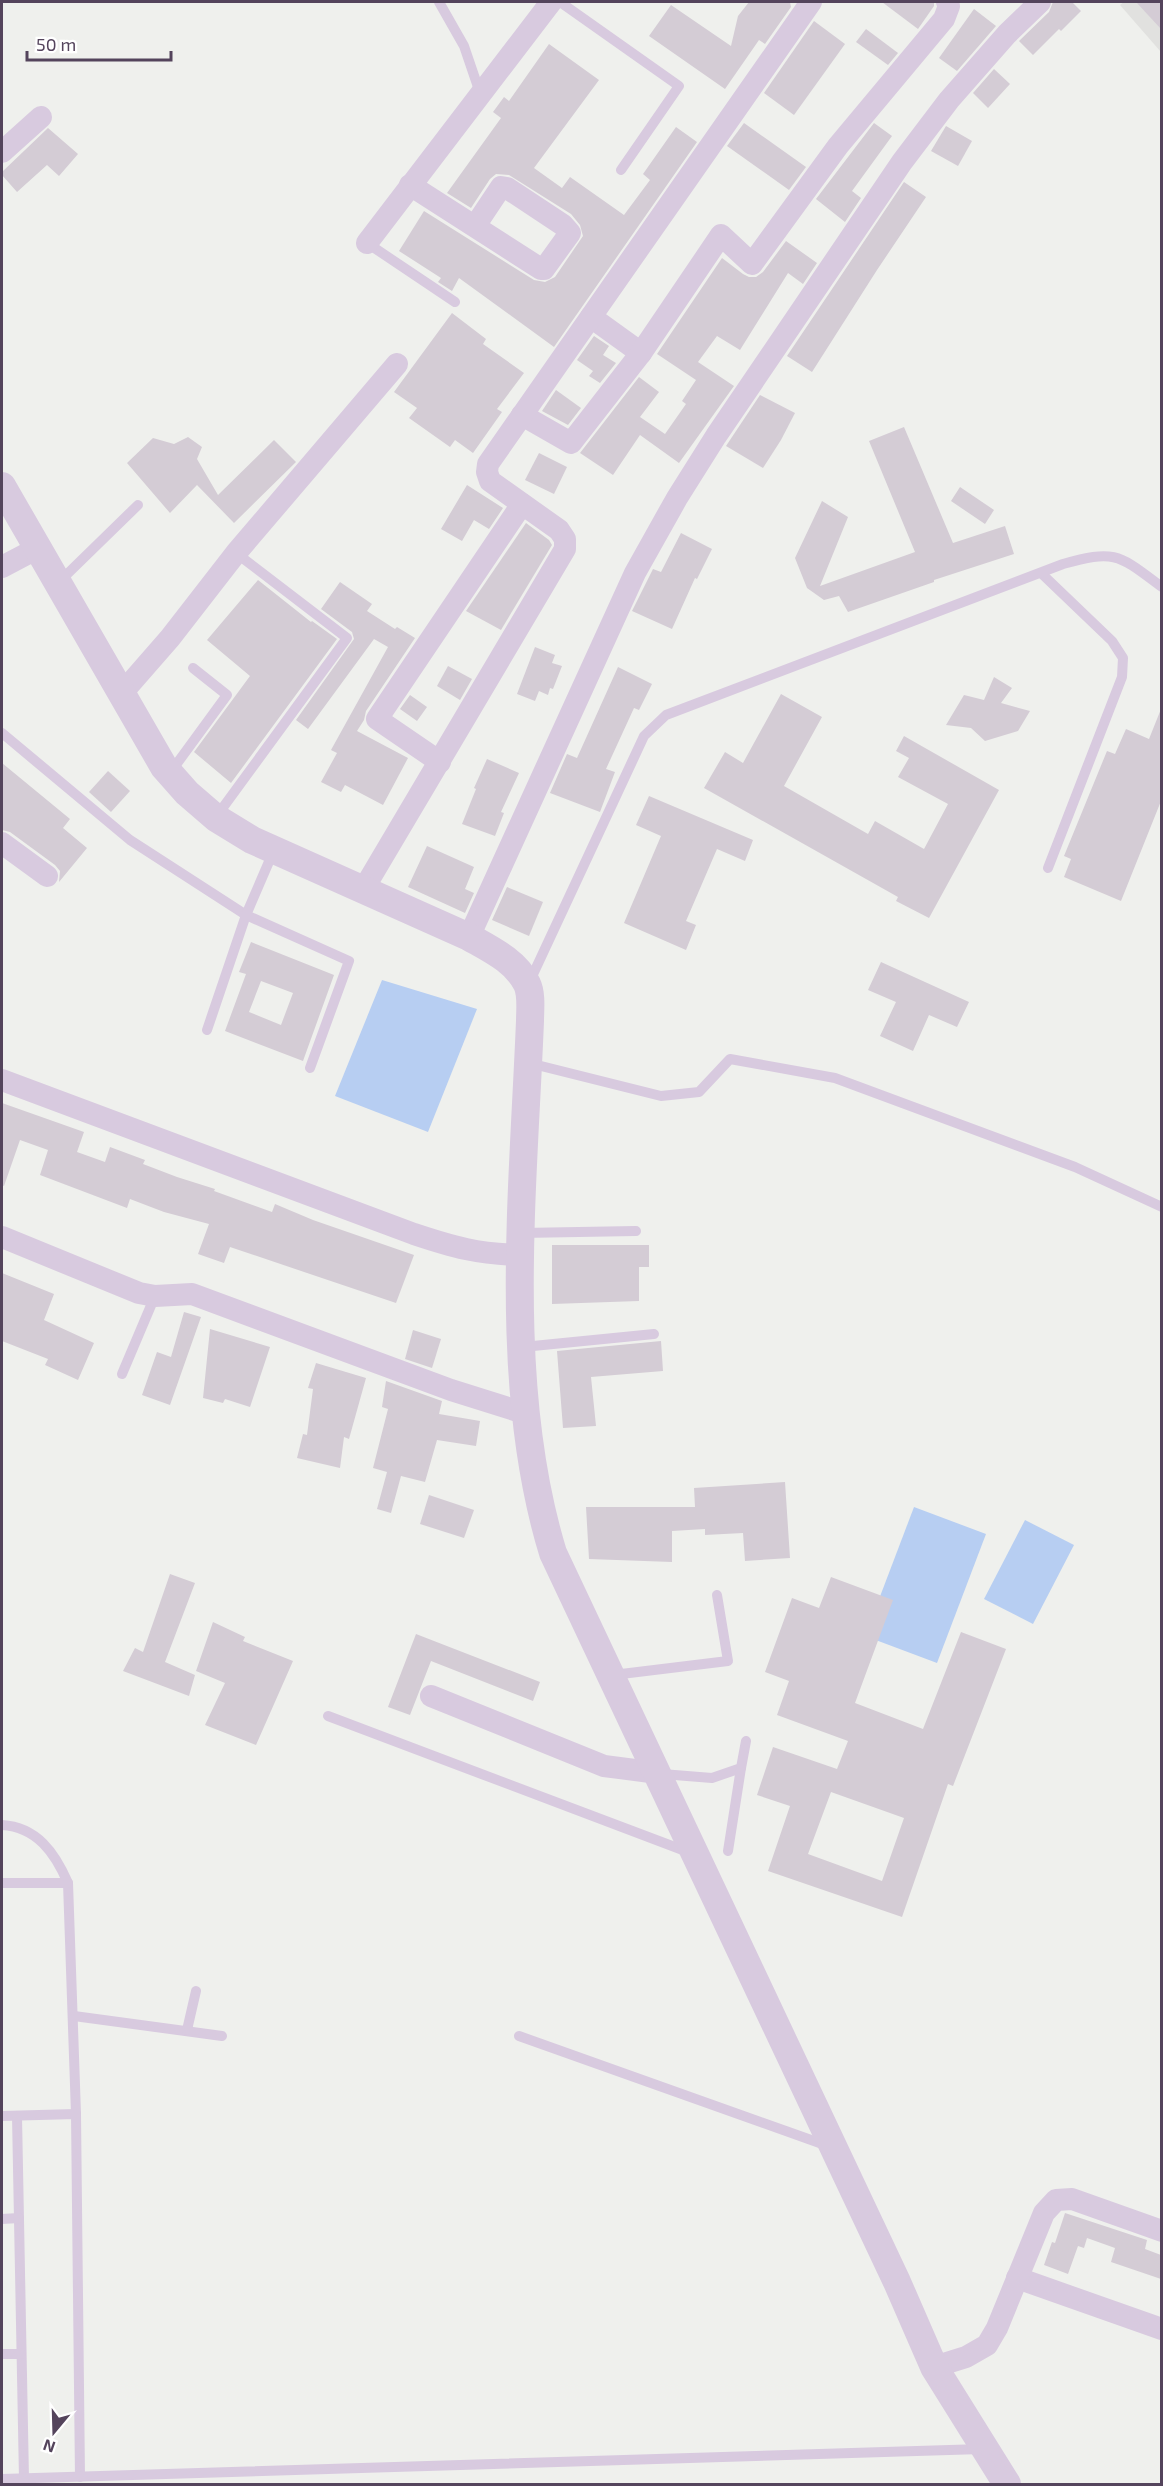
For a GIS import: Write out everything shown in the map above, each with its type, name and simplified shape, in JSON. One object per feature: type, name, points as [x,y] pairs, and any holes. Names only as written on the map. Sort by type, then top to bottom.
[{"type":"street","points":[[367,243],[551,2]]},
{"type":"street","points":[[363,890],[565,549],[565,539],[559,530],[490,481],[487,472],[492,458],[811,2]]},
{"type":"street","points":[[522,415],[571,443],[641,353],[721,235],[752,264],[838,146],[944,19],[949,6],[947,2]]},
{"type":"street","points":[[469,938],[635,573],[677,498],[902,162],[949,100],[1007,34],[1040,2]]},
{"type":"street","points":[[2,152],[41,117]]},
{"type":"street","points":[[410,185],[475,226]]},
{"type":"street","points":[[591,317],[641,353]]},
{"type":"street","points":[[122,693],[170,638],[236,553],[397,364]]},
{"type":"street","points":[[2,486],[170,773],[187,793],[216,818],[252,840],[469,938],[499,954],[516,968],[528,985],[529,1063],[521,1244],[524,1413],[541,1512],[553,1553],[834,2148],[934,2367],[1007,2484]]},
{"type":"street","points":[[440,762],[377,719],[522,504]]},
{"type":"street","points":[[2,567],[38,548]]},
{"type":"street","points":[[2,843],[47,876]]},
{"type":"street","points":[[2,1080],[451,1246],[486,1255],[521,1244]]},
{"type":"street","points":[[2,1237],[139,1293],[155,1296],[192,1294],[451,1390],[524,1413]]},
{"type":"street","points":[[431,1696],[604,1766],[658,1773]]},
{"type":"street","points":[[934,2367],[966,2357],[987,2345],[997,2328],[1044,2213],[1056,2200],[1072,2199],[1161,2231]]},
{"type":"street","points":[[1017,2278],[1161,2329]]},
{"type":"lane","points":[[439,2],[464,46],[480,93]]},
{"type":"lane","points":[[560,2],[679,86],[621,170]]},
{"type":"lane","points":[[367,243],[455,302]]},
{"type":"lane","points":[[58,584],[138,505]]},
{"type":"lane","points":[[216,818],[347,638],[236,553]]},
{"type":"lane","points":[[528,985],[644,736],[666,715],[1084,558],[1104,555],[1127,561],[1161,587]]},
{"type":"lane","points":[[1041,573],[1112,641],[1123,658],[1122,676],[1048,868]]},
{"type":"lane","points":[[170,773],[227,695],[193,668]]},
{"type":"lane","points":[[2,733],[130,840],[246,915],[349,961],[310,1068]]},
{"type":"lane","points":[[207,1030],[246,915],[274,850]]},
{"type":"lane","points":[[529,1063],[660,1096],[699,1092],[730,1059],[835,1078],[1075,1167],[1161,1208]]},
{"type":"lane","points":[[521,1244],[636,1231]]},
{"type":"lane","points":[[122,1374],[155,1296]]},
{"type":"lane","points":[[522,1347],[654,1334]]},
{"type":"lane","points":[[612,1675],[728,1661],[717,1595]]},
{"type":"lane","points":[[328,1716],[697,1856]]},
{"type":"lane","points":[[728,1851],[746,1741]]},
{"type":"lane","points":[[658,1773],[712,1778],[741,1768]]},
{"type":"lane","points":[[2,1825],[30,1833],[55,1853],[68,1882],[76,2114],[80,2477]]},
{"type":"lane","points":[[2,1883],[68,1882]]},
{"type":"lane","points":[[187,2031],[196,1991]]},
{"type":"lane","points":[[74,2016],[222,2036]]},
{"type":"lane","points":[[519,2036],[834,2148]]},
{"type":"lane","points":[[2,2116],[76,2114]]},
{"type":"lane","points":[[17,2116],[24,2479]]},
{"type":"lane","points":[[2,2219],[19,2218]]},
{"type":"lane","points":[[2,2354],[21,2354]]},
{"type":"lane","points":[[2,2479],[985,2449]]},
{"type":"shaded area","points":[[1124,2],[1161,2],[1161,52],[1120,5]]},
{"type":"shaded area","points":[[382,980],[477,1009],[428,1132],[335,1096]]},
{"type":"shaded area","points":[[914,1507],[986,1534],[937,1663],[865,1636]]},
{"type":"shaded area","points":[[1025,1520],[1074,1545],[1033,1624],[984,1599]]},
{"type":"building","points":[[749,2],[790,2],[791,7],[765,44],[759,40],[725,89],[649,36],[671,5],[731,46],[738,16]]},
{"type":"building","points":[[882,2],[934,2],[934,6],[918,29]]},
{"type":"building","points":[[1053,2],[1072,2],[1081,11],[1033,55],[1019,41],[1049,12]]},
{"type":"building","points":[[1136,2],[1161,2],[1161,29]]},
{"type":"building","points":[[974,9],[996,26],[957,71],[939,58]]},
{"type":"building","points":[[814,21],[845,44],[794,115],[764,93]]},
{"type":"building","points":[[866,29],[898,53],[888,65],[856,42]]},
{"type":"building","points":[[549,44],[599,80],[534,168],[562,188],[570,177],[624,215],[650,180],[643,174],[676,127],[697,142],[554,347],[459,278],[452,291],[438,282],[441,278],[399,251],[424,211],[534,280],[545,282],[555,277],[583,236],[580,225],[571,214],[509,175],[496,174],[490,179],[471,208],[447,193],[501,118],[493,112],[504,97],[509,101]]},
{"type":"building","points":[[994,69],[1010,84],[988,108],[973,93]]},
{"type":"building","points":[[744,123],[806,167],[789,190],[727,146]]},
{"type":"building","points":[[874,123],[892,136],[852,191],[861,198],[845,222],[816,199]]},
{"type":"building","points":[[946,126],[972,141],[958,166],[931,151]]},
{"type":"building","points":[[48,128],[78,154],[59,176],[47,165],[17,192],[2,172]]},
{"type":"building","points":[[904,182],[926,197],[812,372],[787,356]]},
{"type":"building","points":[[786,241],[817,263],[803,284],[788,273],[740,350],[717,336],[698,362],[734,386],[679,463],[640,435],[613,475],[580,453],[639,377],[659,392],[640,417],[665,434],[686,404],[682,401],[696,380],[657,354],[722,258],[743,274],[756,277],[763,272]]},
{"type":"building","points":[[452,313],[486,339],[483,344],[524,373],[497,409],[502,412],[473,453],[455,440],[450,447],[409,418],[417,408],[394,392]]},
{"type":"building","points":[[594,336],[609,346],[603,355],[616,363],[600,383],[589,376],[593,371],[577,360]]},
{"type":"building","points":[[556,390],[581,408],[568,425],[542,411]]},
{"type":"building","points":[[760,395],[795,413],[763,468],[726,446]]},
{"type":"building","points":[[904,427],[953,543],[1005,526],[1014,554],[934,580],[934,582],[848,612],[839,596],[824,600],[807,588],[795,558],[822,501],[848,517],[820,586],[915,552],[869,441]]},
{"type":"building","points":[[188,437],[202,447],[197,459],[218,495],[274,440],[296,462],[234,523],[197,485],[170,513],[127,463],[153,438],[174,444]]},
{"type":"building","points":[[539,453],[567,467],[554,494],[525,480]]},
{"type":"building","points":[[467,485],[503,508],[489,529],[474,520],[462,541],[441,529]]},
{"type":"building","points":[[960,487],[994,510],[985,524],[951,501]]},
{"type":"building","points":[[526,523],[549,540],[552,545],[501,630],[466,611]]},
{"type":"building","points":[[681,533],[712,549],[697,579],[695,578],[672,629],[632,611],[653,569],[661,572]]},
{"type":"building","points":[[258,580],[311,622],[337,639],[231,783],[194,752],[250,676],[207,640]]},
{"type":"building","points":[[340,582],[372,604],[367,611],[395,629],[397,627],[415,638],[366,711],[364,720],[357,731],[408,758],[383,805],[345,785],[341,792],[321,782],[337,753],[331,750],[388,647],[374,639],[308,729],[296,720],[354,639],[352,632],[321,609]]},
{"type":"building","points":[[535,647],[555,655],[552,663],[562,666],[553,689],[550,688],[548,695],[539,691],[535,701],[517,694]]},
{"type":"building","points":[[448,666],[472,679],[460,700],[437,686]]},
{"type":"building","points":[[618,667],[652,684],[639,710],[634,708],[606,769],[615,772],[600,812],[550,793],[567,754],[577,758]]},
{"type":"building","points":[[994,677],[1012,688],[1001,703],[1030,711],[1018,731],[985,741],[971,728],[946,725],[964,695],[984,700]]},
{"type":"building","points":[[781,694],[822,717],[784,786],[868,834],[875,821],[924,849],[948,804],[898,777],[909,758],[896,751],[904,736],[999,790],[929,918],[896,901],[898,897],[704,788],[725,752],[743,763]]},
{"type":"building","points":[[410,695],[427,707],[417,721],[400,709]]},
{"type":"building","points":[[1161,709],[1161,801],[1121,901],[1064,877],[1071,859],[1064,856],[1107,751],[1115,754],[1126,729],[1149,739]]},
{"type":"building","points":[[487,759],[519,773],[501,812],[504,813],[495,836],[462,824]]},
{"type":"building","points":[[2,763],[70,819],[63,828],[87,848],[59,882],[60,871],[55,865],[10,832],[2,830]]},
{"type":"building","points":[[108,771],[130,791],[111,812],[89,792]]},
{"type":"building","points":[[649,796],[753,840],[745,861],[717,849],[686,921],[696,925],[686,950],[624,923],[661,836],[636,825]]},
{"type":"building","points":[[427,846],[474,867],[465,889],[474,893],[465,913],[408,887]]},
{"type":"building","points":[[507,887],[543,902],[529,936],[492,920]]},
{"type":"building","points":[[251,942],[334,975],[303,1061],[225,1031],[246,974],[239,972]],"holes":[[[261,981],[293,993],[281,1025],[249,1012]]]},
{"type":"building","points":[[881,962],[969,1002],[957,1027],[929,1015],[913,1051],[880,1036],[896,1002],[868,990]]},
{"type":"building","points":[[2,1103],[84,1132],[77,1152],[105,1162],[110,1147],[145,1160],[143,1164],[272,1212],[275,1204],[313,1220],[414,1255],[396,1303],[230,1247],[224,1263],[198,1254],[209,1224],[164,1212],[130,1199],[127,1208],[40,1175],[48,1150],[20,1140],[4,1186],[2,1185]]},
{"type":"building","points":[[552,1245],[649,1245],[649,1267],[639,1267],[639,1301],[552,1304]]},
{"type":"building","points":[[2,1273],[54,1294],[44,1320],[94,1343],[78,1380],[45,1365],[48,1359],[2,1341]]},
{"type":"building","points":[[184,1312],[201,1317],[170,1405],[142,1395],[157,1352],[171,1357]]},
{"type":"building","points":[[210,1329],[270,1347],[250,1407],[225,1399],[223,1403],[203,1398]]},
{"type":"building","points":[[413,1330],[441,1339],[432,1368],[405,1359]]},
{"type":"building","points":[[661,1341],[663,1371],[591,1377],[596,1426],[563,1428],[557,1351]]},
{"type":"building","points":[[316,1363],[366,1378],[349,1439],[344,1437],[340,1468],[297,1458],[303,1434],[307,1435],[313,1389],[308,1388]]},
{"type":"building","points":[[386,1381],[442,1401],[439,1414],[480,1421],[476,1446],[437,1440],[425,1482],[401,1476],[391,1513],[377,1509],[387,1472],[373,1468],[388,1409],[382,1407]]},
{"type":"building","points":[[785,1482],[790,1558],[745,1561],[743,1533],[705,1535],[705,1529],[672,1531],[672,1562],[589,1559],[586,1507],[695,1507],[694,1488]]},
{"type":"building","points":[[429,1495],[474,1510],[464,1538],[420,1524]]},
{"type":"building","points":[[170,1574],[195,1583],[165,1662],[195,1675],[189,1696],[123,1671],[135,1648],[143,1652]]},
{"type":"building","points":[[831,1577],[893,1600],[855,1703],[923,1729],[961,1632],[1006,1649],[953,1786],[948,1784],[902,1917],[768,1871],[790,1806],[757,1795],[773,1747],[837,1769],[848,1741],[777,1715],[789,1681],[765,1672],[792,1598],[819,1608]],"holes":[[[831,1792],[904,1818],[882,1881],[808,1854]]]},
{"type":"building","points":[[213,1622],[245,1637],[243,1641],[293,1661],[256,1745],[205,1725],[225,1683],[196,1671]]},
{"type":"building","points":[[416,1634],[540,1682],[533,1701],[431,1661],[410,1715],[388,1707]]},
{"type":"building","points":[[1065,2213],[1147,2240],[1145,2249],[1161,2255],[1161,2279],[1111,2262],[1115,2248],[1087,2238],[1084,2248],[1078,2246],[1068,2274],[1044,2265],[1052,2242],[1055,2243]]}]
